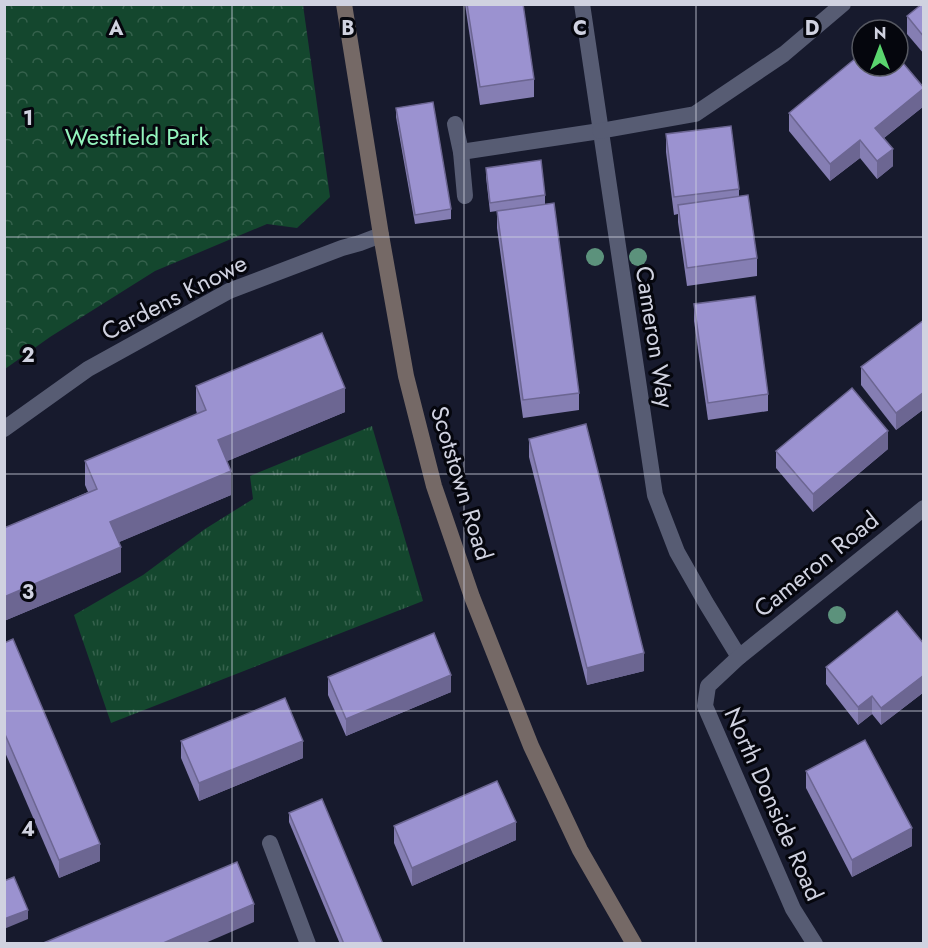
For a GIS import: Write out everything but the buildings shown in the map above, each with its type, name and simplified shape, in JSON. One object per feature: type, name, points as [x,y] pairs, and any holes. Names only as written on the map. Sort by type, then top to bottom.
[{"type":"main road","name":"Scotstown Road","points":[[344,4],[406,376],[434,486],[472,597],[531,746],[580,850],[634,944]]},
{"type":"street","name":"Cameron Way","points":[[582,4],[655,495],[677,552],[739,657]]},
{"type":"street","points":[[461,152],[695,114],[784,54],[843,4]]},
{"type":"street","points":[[455,124],[461,152],[465,196]]},
{"type":"street","name":"Cardens Knowe","points":[[4,429],[88,369],[229,291],[381,235]]},
{"type":"street","name":"Cameron Road","points":[[739,657],[924,508]]},
{"type":"street","name":"North Donside Road","points":[[739,657],[708,686],[705,706],[793,909],[815,944]]},
{"type":"street","points":[[270,843],[308,944]]},
{"type":"green space","name":"Westfield Park","points":[[5,4],[303,5],[330,197],[297,228],[267,224],[155,271],[50,337],[5,369]]},
{"type":"green space","points":[[372,426],[423,601],[111,723],[74,615],[143,575],[205,529],[253,499],[250,476]]}]
